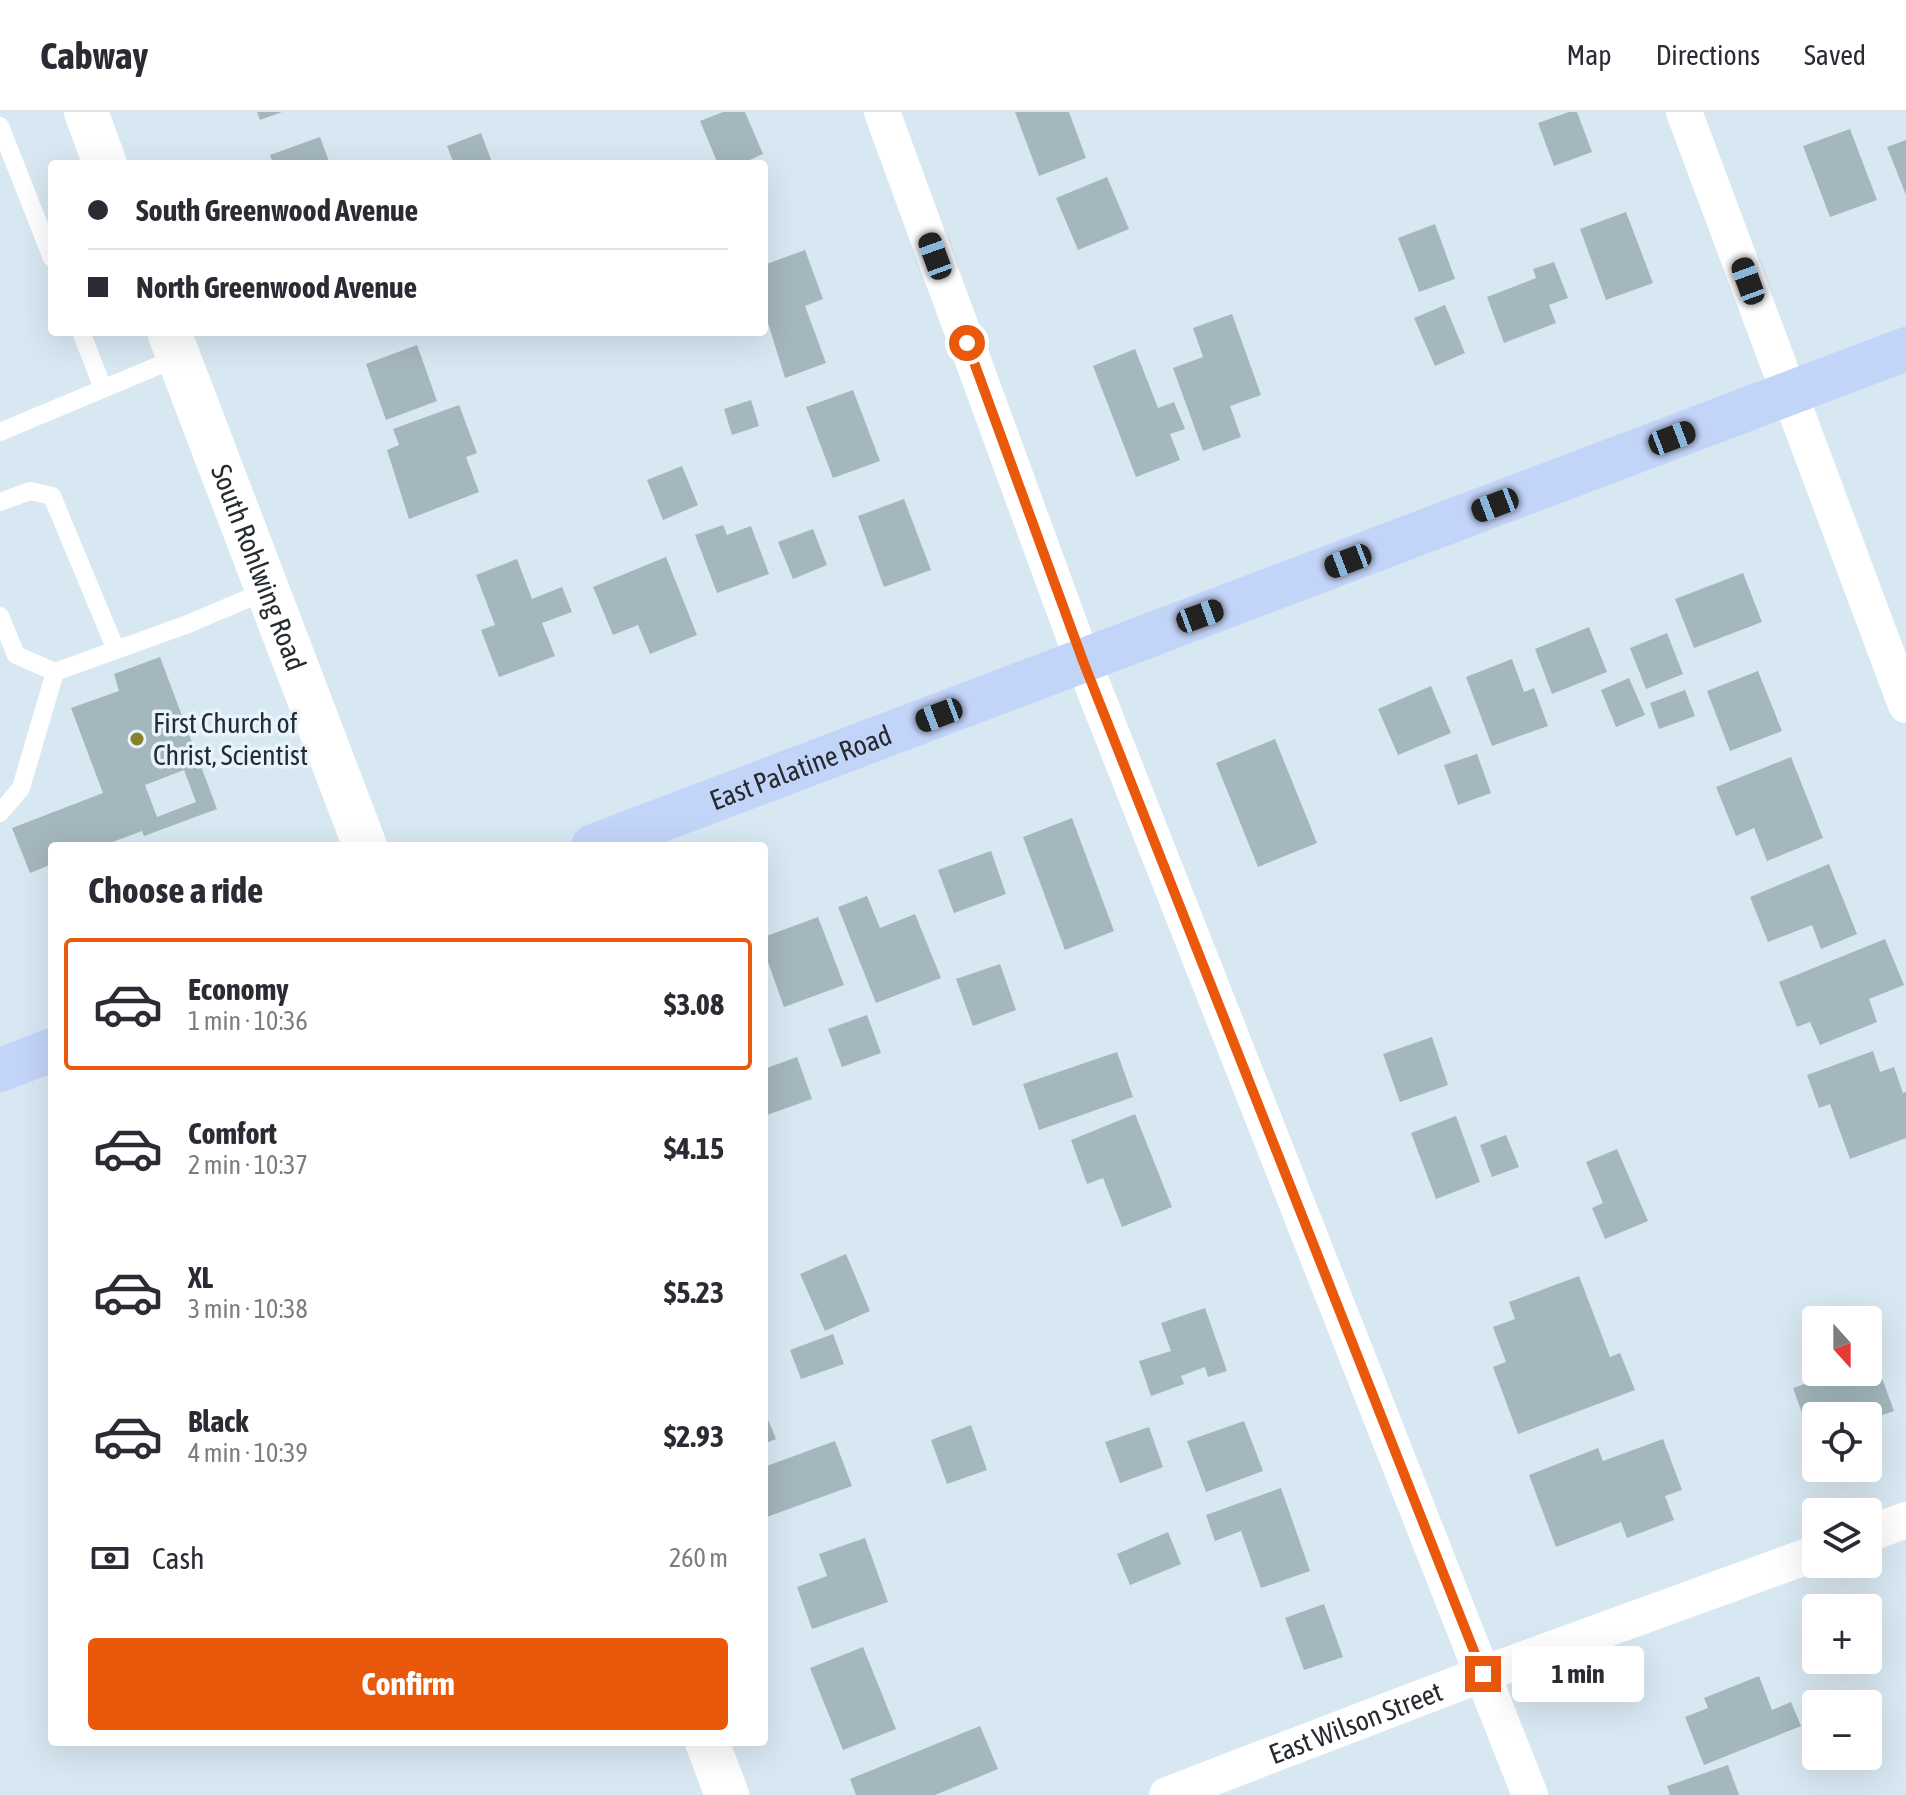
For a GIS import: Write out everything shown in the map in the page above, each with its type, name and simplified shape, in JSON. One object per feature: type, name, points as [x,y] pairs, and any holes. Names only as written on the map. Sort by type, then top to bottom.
[{"type":"main road","name":"East Palatine Road","points":[[604,842],[1906,349]]},
{"type":"main road","points":[[2,1062],[48,1051]]},
{"type":"street","points":[[86,112],[104,160]]},
{"type":"street","points":[[882,112],[1083,661],[1530,1795]]},
{"type":"street","points":[[1684,112],[1906,705]]},
{"type":"street","name":"South Rohlwing Road","points":[[174,344],[363,842]]},
{"type":"street","points":[[1882,1529],[1906,1520]]},
{"type":"street","name":"East Wilson Street","points":[[1167,1795],[1483,1674],[1802,1558]]},
{"type":"street","points":[[709,1746],[727,1795]]},
{"type":"lane","points":[[0,126],[48,248]]},
{"type":"lane","points":[[83,336],[103,388]]},
{"type":"lane","points":[[0,432],[103,388],[174,344]]},
{"type":"lane","points":[[0,502],[30,491],[52,496],[116,650]]},
{"type":"lane","points":[[0,616],[16,655],[55,672],[188,624],[268,590]]},
{"type":"lane","points":[[0,813],[21,788],[55,672]]},
{"type":"building","points":[[257,112],[282,112],[260,120]]},
{"type":"building","points":[[723,112],[745,112],[763,154],[750,160],[716,160],[700,121]]},
{"type":"building","points":[[1015,112],[1069,112],[1086,158],[1039,176]]},
{"type":"building","points":[[1577,112],[1592,152],[1554,166],[1538,123]]},
{"type":"building","points":[[1850,129],[1877,200],[1830,217],[1803,146]]},
{"type":"building","points":[[481,133],[491,160],[452,160],[447,146]]},
{"type":"building","points":[[320,137],[329,160],[272,160],[270,155]]},
{"type":"building","points":[[1906,140],[1906,195],[1887,147]]},
{"type":"building","points":[[1107,177],[1129,229],[1078,250],[1056,198]]},
{"type":"building","points":[[1626,212],[1653,283],[1606,300],[1580,229]]},
{"type":"building","points":[[1435,224],[1455,279],[1419,292],[1398,238]]},
{"type":"building","points":[[805,250],[823,299],[805,306],[826,363],[785,378],[768,323],[768,264]]},
{"type":"building","points":[[1554,262],[1568,298],[1549,305],[1556,323],[1504,343],[1487,297],[1536,278],[1533,269]]},
{"type":"building","points":[[1445,305],[1465,353],[1435,366],[1414,318]]},
{"type":"building","points":[[1232,314],[1261,395],[1230,406],[1241,437],[1203,451],[1173,368],[1203,357],[1193,328]]},
{"type":"building","points":[[417,345],[437,401],[386,420],[366,364]]},
{"type":"building","points":[[1135,349],[1158,408],[1174,402],[1185,429],[1170,434],[1180,460],[1136,477],[1093,366]]},
{"type":"building","points":[[853,390],[880,461],[833,478],[806,407]]},
{"type":"building","points":[[751,400],[759,426],[732,435],[724,409]]},
{"type":"building","points":[[459,405],[477,453],[466,457],[479,492],[409,519],[387,450],[399,445],[393,429]]},
{"type":"building","points":[[682,466],[698,505],[663,520],[647,480]]},
{"type":"building","points":[[904,499],[931,570],[884,587],[858,516]]},
{"type":"building","points":[[723,525],[727,535],[751,526],[769,574],[717,593],[695,535]]},
{"type":"building","points":[[813,529],[827,565],[793,579],[778,542]]},
{"type":"building","points":[[666,557],[697,635],[650,654],[638,625],[613,635],[593,587]]},
{"type":"building","points":[[517,559],[532,599],[562,587],[572,612],[542,623],[555,656],[499,677],[481,630],[495,625],[476,575]]},
{"type":"building","points":[[1743,573],[1762,622],[1694,648],[1675,599]]},
{"type":"building","points":[[1589,627],[1607,672],[1552,694],[1535,649]]},
{"type":"building","points":[[1667,633],[1683,674],[1646,689],[1630,648]]},
{"type":"building","name":"First Church of Christ, Scientist","points":[[160,657],[217,809],[144,836],[142,831],[113,842],[48,842],[48,866],[30,873],[12,828],[103,793],[71,708],[119,691],[114,674]],"holes":[[[184,770],[196,802],[157,817],[145,785]]]},
{"type":"building","points":[[1512,659],[1524,692],[1534,688],[1548,726],[1492,746],[1466,677]]},
{"type":"building","points":[[1758,671],[1782,731],[1730,751],[1707,691]]},
{"type":"building","points":[[1629,678],[1645,715],[1616,727],[1601,690]]},
{"type":"building","points":[[1431,686],[1451,733],[1398,755],[1378,709]]},
{"type":"building","points":[[1685,690],[1695,716],[1659,729],[1650,703]]},
{"type":"building","points":[[1275,739],[1317,843],[1258,867],[1216,763]]},
{"type":"building","points":[[1477,754],[1491,793],[1458,805],[1444,765]]},
{"type":"building","points":[[1791,757],[1823,838],[1767,861],[1754,828],[1736,836],[1716,787]]},
{"type":"building","points":[[1072,818],[1114,931],[1065,950],[1023,837]]},
{"type":"building","points":[[991,851],[1006,894],[954,913],[938,870]]},
{"type":"building","points":[[1829,864],[1857,934],[1821,949],[1812,925],[1768,942],[1750,897]]},
{"type":"building","points":[[867,896],[880,928],[915,914],[941,978],[876,1003],[838,907]]},
{"type":"building","points":[[818,917],[844,985],[784,1007],[768,962],[768,936]]},
{"type":"building","points":[[1885,939],[1904,985],[1869,999],[1877,1022],[1820,1045],[1810,1022],[1797,1027],[1779,982]]},
{"type":"building","points":[[1000,964],[1016,1010],[973,1026],[956,979]]},
{"type":"building","points":[[867,1015],[881,1053],[842,1067],[828,1029]]},
{"type":"building","points":[[1432,1037],[1448,1085],[1400,1102],[1383,1054]]},
{"type":"building","points":[[1873,1051],[1880,1072],[1894,1067],[1903,1093],[1906,1092],[1906,1138],[1850,1159],[1830,1104],[1819,1108],[1807,1075]]},
{"type":"building","points":[[1117,1052],[1133,1097],[1039,1130],[1023,1084]]},
{"type":"building","points":[[797,1057],[812,1099],[768,1115],[768,1068]]},
{"type":"building","points":[[1135,1114],[1172,1207],[1122,1227],[1103,1178],[1087,1184],[1071,1140]]},
{"type":"building","points":[[1456,1116],[1480,1182],[1436,1199],[1411,1133]]},
{"type":"building","points":[[1506,1135],[1519,1167],[1492,1177],[1480,1145]]},
{"type":"building","points":[[1617,1149],[1648,1221],[1605,1239],[1592,1208],[1603,1203],[1586,1162]]},
{"type":"building","points":[[846,1254],[870,1311],[825,1331],[800,1274]]},
{"type":"building","points":[[1579,1276],[1610,1357],[1620,1353],[1635,1390],[1518,1434],[1493,1367],[1506,1362],[1493,1327],[1515,1319],[1509,1302]]},
{"type":"building","points":[[1205,1308],[1227,1371],[1208,1377],[1205,1367],[1181,1376],[1184,1384],[1151,1396],[1139,1361],[1171,1351],[1161,1323]]},
{"type":"building","points":[[833,1334],[844,1364],[801,1379],[790,1350]]},
{"type":"building","points":[[1882,1378],[1894,1411],[1882,1415],[1882,1402],[1802,1402],[1802,1413],[1793,1388],[1802,1385],[1882,1386]]},
{"type":"building","points":[[768,1420],[776,1439],[768,1442]]},
{"type":"building","points":[[1244,1421],[1263,1471],[1206,1492],[1187,1441]]},
{"type":"building","points":[[971,1425],[987,1470],[947,1484],[931,1440]]},
{"type":"building","points":[[1149,1427],[1163,1467],[1120,1483],[1105,1442]]},
{"type":"building","points":[[1663,1439],[1682,1490],[1665,1496],[1674,1520],[1627,1538],[1621,1522],[1556,1547],[1529,1475],[1598,1448],[1603,1461]]},
{"type":"building","points":[[835,1441],[852,1486],[768,1517],[768,1466]]},
{"type":"building","points":[[1281,1488],[1310,1571],[1261,1588],[1241,1531],[1215,1541],[1206,1515]]},
{"type":"building","points":[[1168,1532],[1181,1564],[1130,1585],[1117,1554]]},
{"type":"building","points":[[865,1538],[888,1602],[812,1629],[797,1587],[827,1576],[819,1554]]},
{"type":"building","points":[[1324,1604],[1343,1657],[1304,1670],[1285,1618]]},
{"type":"building","points":[[863,1647],[896,1729],[843,1750],[810,1668]]},
{"type":"building","points":[[1759,1676],[1772,1710],[1791,1702],[1801,1726],[1704,1765],[1685,1717],[1708,1708],[1704,1698]]},
{"type":"building","points":[[980,1726],[998,1769],[935,1795],[856,1795],[850,1779]]},
{"type":"building","points":[[1728,1765],[1739,1795],[1670,1795],[1667,1786]]},
{"type":"place","name":"First Church of Christ, Scientist","points":[[137,739]]},
{"type":"route","points":[[967,343],[1083,661],[1483,1674]]}]
